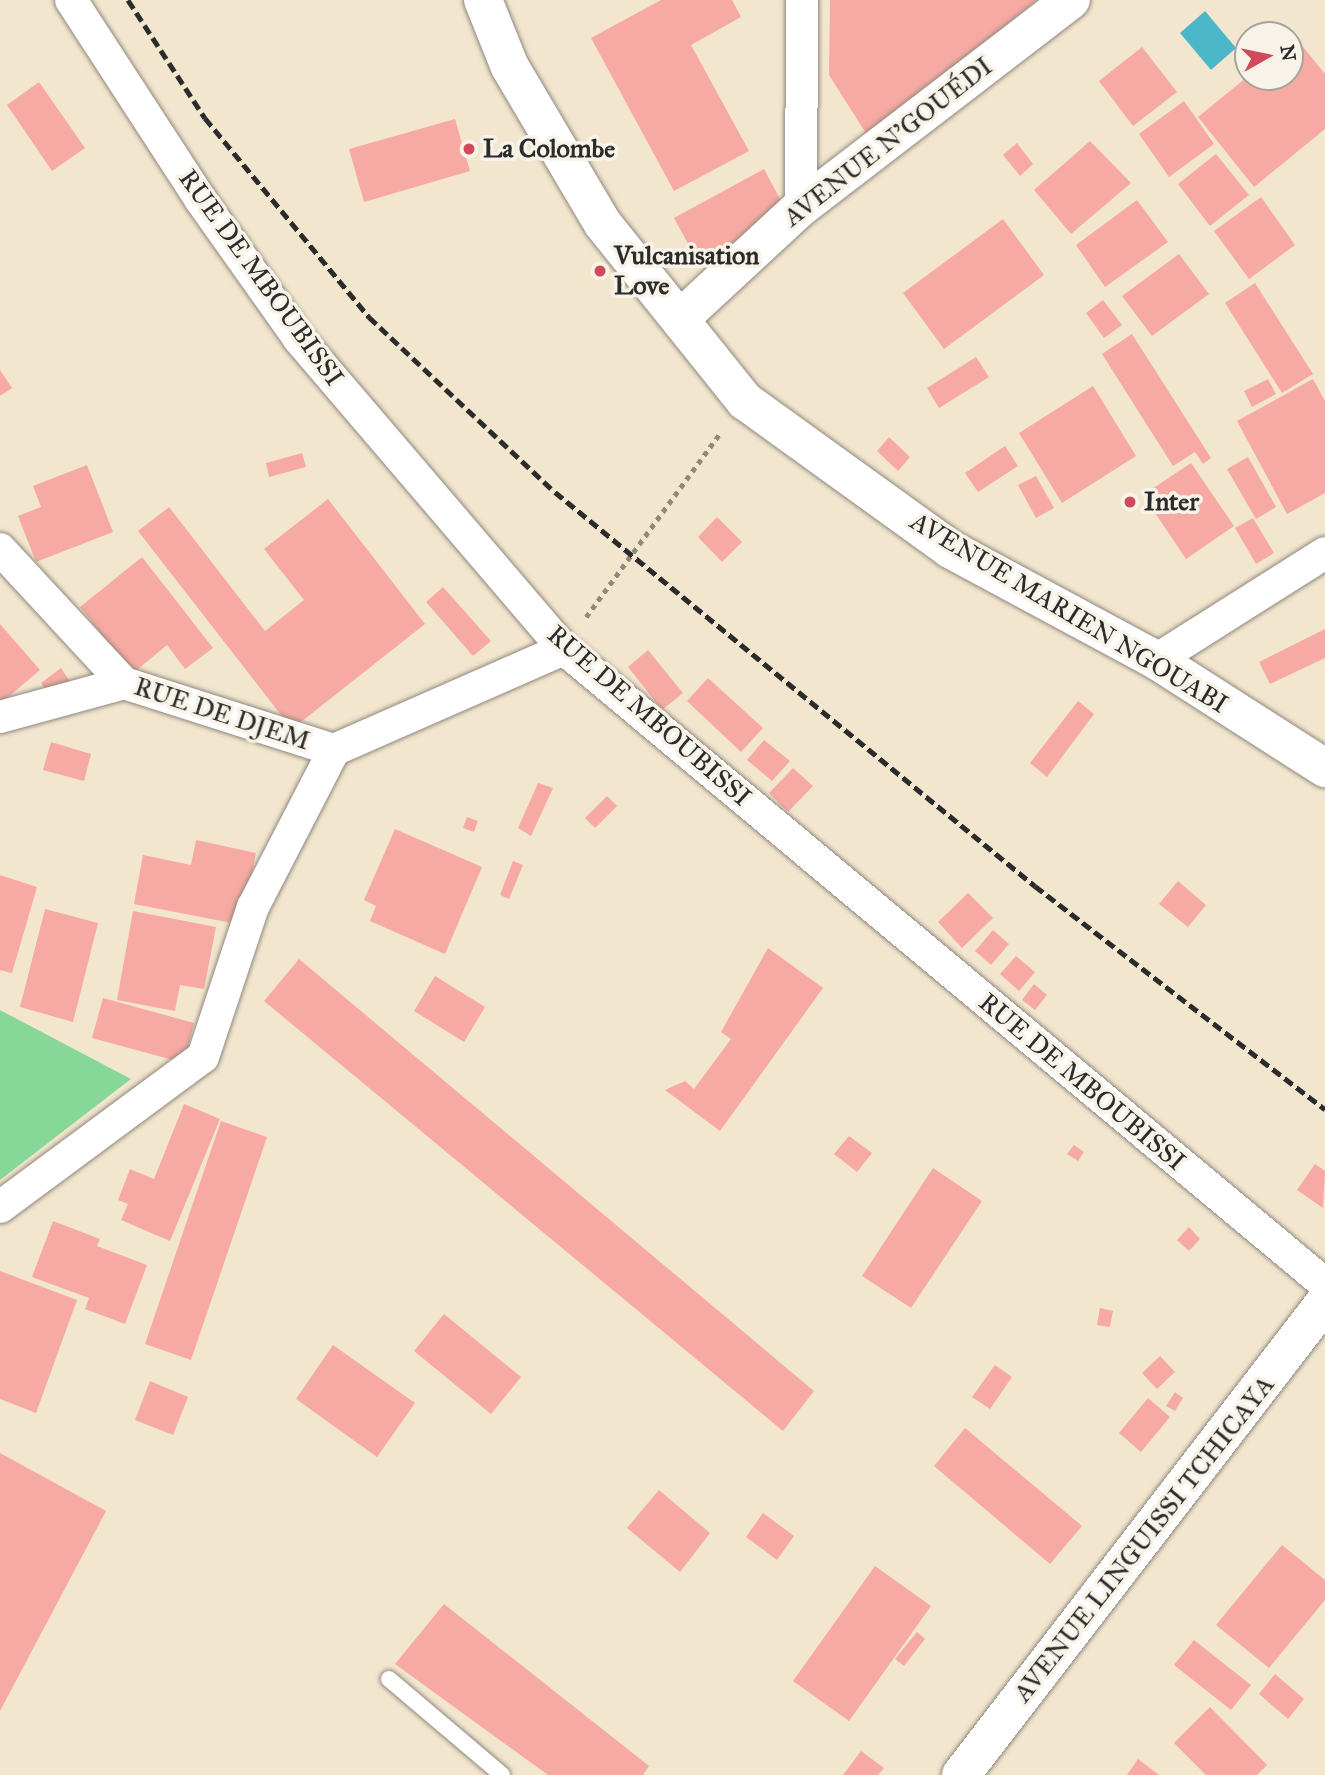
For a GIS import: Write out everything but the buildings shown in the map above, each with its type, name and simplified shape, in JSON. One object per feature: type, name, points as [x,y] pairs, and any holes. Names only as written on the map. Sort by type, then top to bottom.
[{"type":"main road","name":"AVENUE MARIEN NGOUABI","points":[[483,0],[510,67],[603,224],[745,401],[950,549],[1156,660],[1320,770]]},
{"type":"main road","name":"AVENUE N'GOUÉDI","points":[[681,318],[801,207],[1070,0]]},
{"type":"main road","name":"AVENUE LINGUISSI TCHICAYA","points":[[972,1769],[1325,1302]]},
{"type":"street","name":"RUE DE MBOUBISSI","points":[[71,0],[200,199],[299,339],[564,649],[1325,1284]]},
{"type":"street","points":[[801,207],[802,0]]},
{"type":"street","name":"RUE DE DJEM","points":[[0,549],[124,683],[334,750]]},
{"type":"street","points":[[1156,660],[1325,553]]},
{"type":"street","points":[[0,1207],[203,1057],[253,907],[334,750],[564,649]]},
{"type":"street","points":[[0,717],[124,683]]},
{"type":"lane","points":[[389,1679],[502,1775]]},
{"type":"path","points":[[564,649],[745,401]]},
{"type":"green space","points":[[0,1010],[131,1079],[0,1180]]},
{"type":"water","points":[[1205,11],[1234,46],[1234,50],[1211,70],[1180,33]]},
{"type":"railway","points":[[128,0],[205,118],[369,317],[555,492],[1035,886],[1325,1109]]},
{"type":"place","name":"La Colombe","points":[[469,149]]},
{"type":"place","name":"Vulcanisation Love","points":[[600,271]]},
{"type":"place","name":"Inter","points":[[1130,502]]}]
